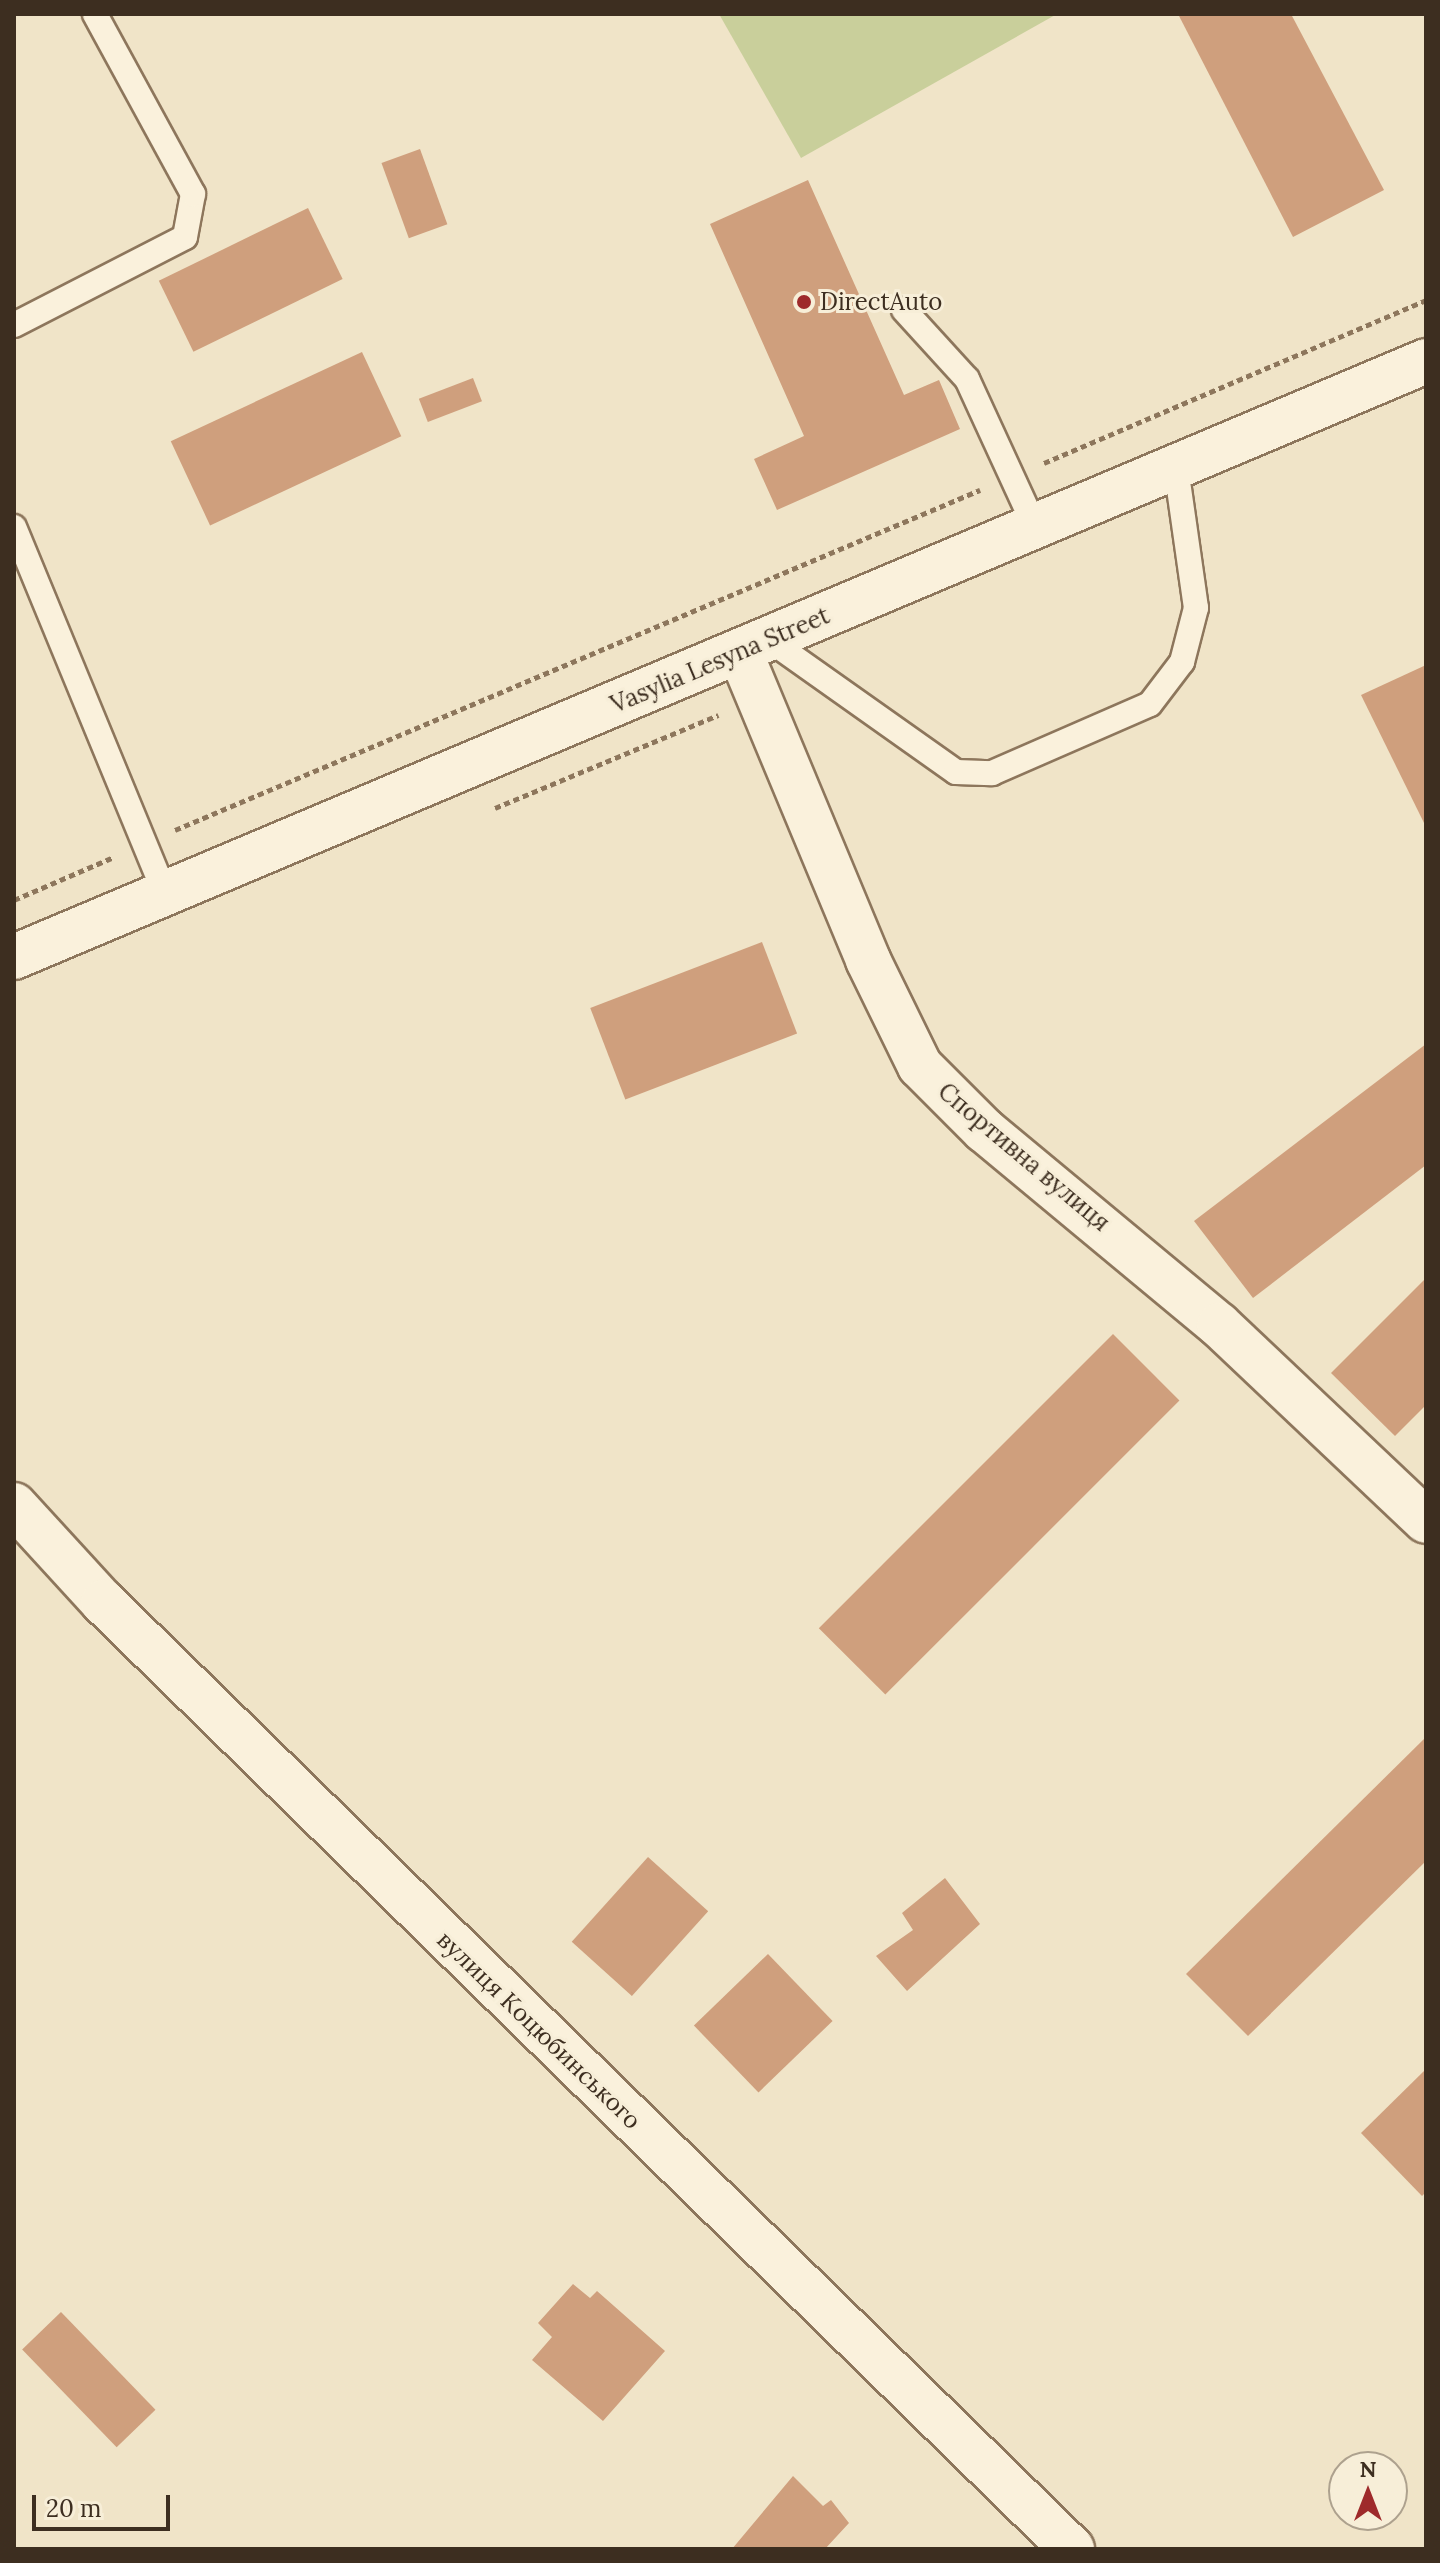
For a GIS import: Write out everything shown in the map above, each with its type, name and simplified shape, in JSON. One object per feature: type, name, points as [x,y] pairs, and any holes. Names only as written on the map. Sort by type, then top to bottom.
[{"type":"street","name":"Vasylia Lesyna Street","points":[[14,957],[164,891],[1426,361]]},
{"type":"street","name":"Спортивна вулиця","points":[[754,645],[868,960],[920,1066],[984,1130],[1219,1325],[1426,1521]]},
{"type":"street","name":"вулиця Коцюбинського","points":[[14,1505],[126,1624],[1072,2549]]},
{"type":"lane","points":[[14,325],[185,237],[193,194],[95,14]]},
{"type":"lane","points":[[904,310],[967,379],[1035,527]]},
{"type":"lane","points":[[754,645],[944,765],[992,773],[1150,704],[1182,662],[1196,608],[1176,467]]},
{"type":"lane","points":[[14,527],[164,891]]},
{"type":"path","points":[[14,900],[1426,300]]},
{"type":"green space","points":[[719,14],[1057,14],[801,158]]},
{"type":"building","points":[[1178,14],[1291,14],[1384,190],[1293,237]]},
{"type":"building","points":[[420,149],[447,224],[409,238],[381,163]]},
{"type":"building","name":"DirectAuto","points":[[808,180],[904,395],[939,380],[960,429],[777,510],[754,459],[804,436],[710,224]]},
{"type":"building","points":[[308,208],[343,279],[193,352],[159,281]]},
{"type":"building","points":[[362,352],[401,436],[210,525],[171,441]]},
{"type":"building","points":[[473,378],[482,401],[428,422],[419,399]]},
{"type":"building","points":[[1426,665],[1426,827],[1361,695]]},
{"type":"building","points":[[762,942],[797,1033],[625,1099],[590,1008]]},
{"type":"building","points":[[1426,1044],[1426,1165],[1253,1298],[1194,1221]]},
{"type":"building","points":[[1426,1278],[1426,1405],[1395,1436],[1331,1373]]},
{"type":"building","points":[[1113,1334],[1179,1400],[885,1695],[819,1628]]},
{"type":"building","points":[[1426,1737],[1426,1861],[1248,2036],[1186,1974]]},
{"type":"building","points":[[648,1857],[708,1911],[632,1996],[572,1942]]},
{"type":"building","points":[[945,1878],[980,1924],[907,1991],[876,1956],[913,1930],[902,1913]]},
{"type":"building","points":[[768,1954],[833,2021],[759,2092],[694,2026]]},
{"type":"building","points":[[1426,2069],[1426,2192],[1422,2196],[1361,2133]]},
{"type":"building","points":[[573,2284],[590,2298],[597,2291],[665,2351],[603,2421],[532,2360],[552,2337],[538,2323]]},
{"type":"building","points":[[61,2312],[155,2410],[117,2447],[22,2350]]},
{"type":"building","points":[[793,2476],[823,2506],[831,2500],[849,2523],[825,2549],[732,2549]]},
{"type":"place","name":"DirectAuto","points":[[804,302]]}]
